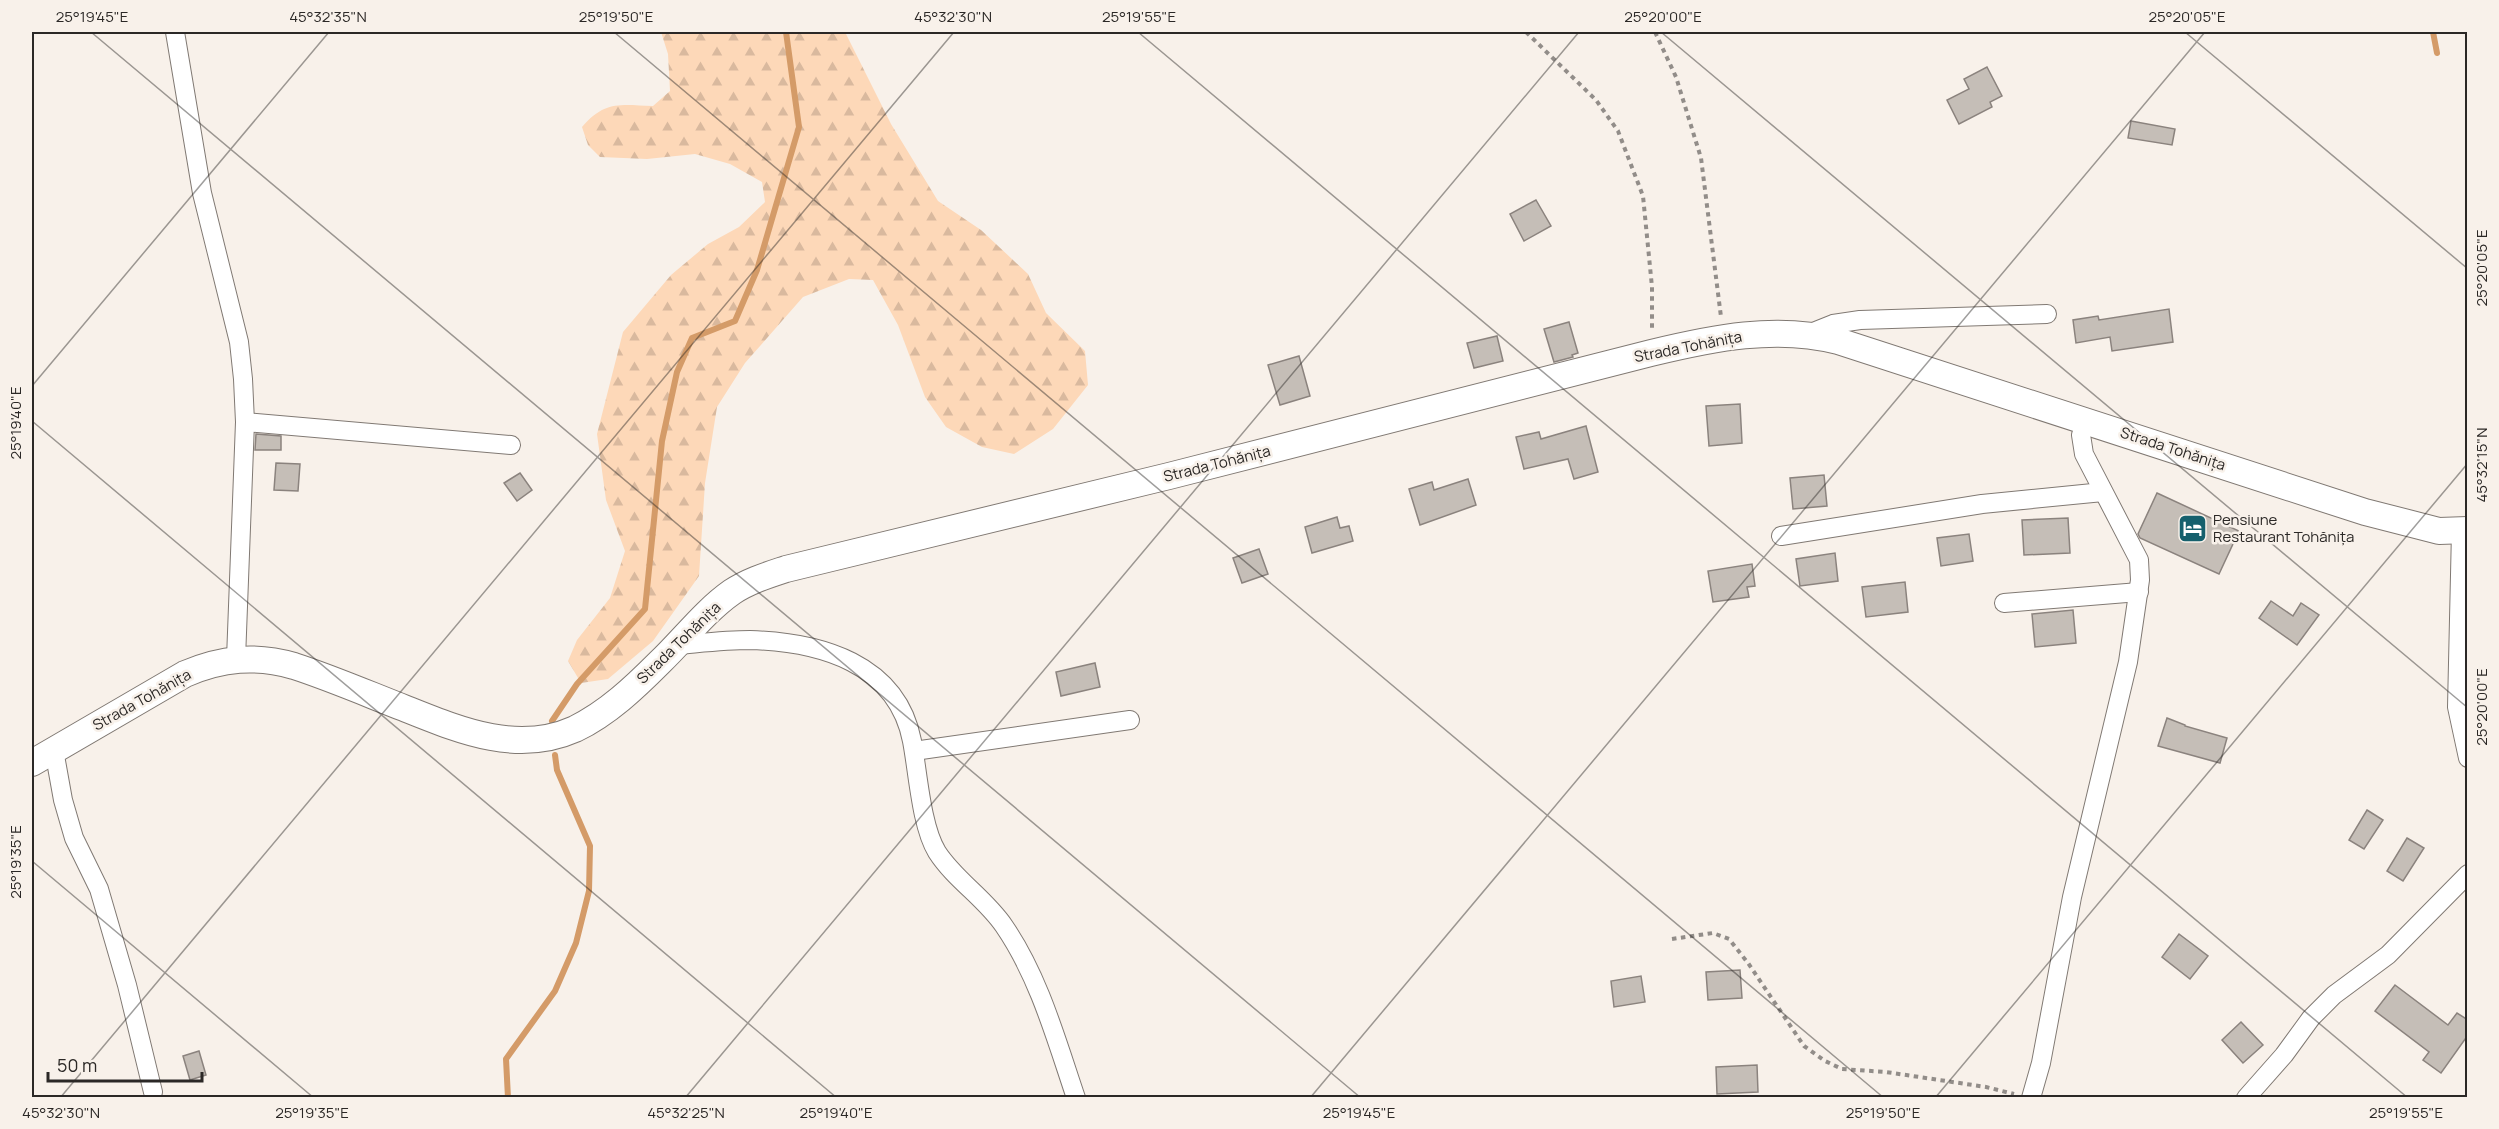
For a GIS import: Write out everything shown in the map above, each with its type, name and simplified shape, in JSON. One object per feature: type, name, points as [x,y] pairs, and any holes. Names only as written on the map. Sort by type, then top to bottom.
[{"type":"main road","name":"Strada Tohănița","points":[[32,763],[185,674],[205,665],[236,659],[279,661],[467,732],[501,740],[527,740],[558,734],[597,717],[620,699],[733,591],[757,579],[786,569],[1180,474],[1651,353],[1723,338],[1786,332],[1838,341],[2365,512],[2439,531],[2464,530]]},
{"type":"street","points":[[175,32],[202,192],[239,342],[245,422],[236,659]]},
{"type":"street","points":[[1807,334],[1833,324],[1860,320],[2047,314]]},
{"type":"street","points":[[2024,1096],[2041,1064],[2072,897],[2128,662],[2139,592],[2139,560],[2081,444],[2081,435],[2087,421]]},
{"type":"street","points":[[245,422],[511,445]]},
{"type":"street","points":[[1781,536],[1982,504],[2103,492]]},
{"type":"street","points":[[2464,530],[2457,707],[2468,758]]},
{"type":"street","points":[[2004,603],[2139,592]]},
{"type":"street","points":[[677,645],[749,640],[796,644],[848,659],[878,678],[892,693],[910,729],[927,830],[936,851],[1003,924],[1026,960],[1076,1098]]},
{"type":"street","points":[[914,751],[1130,720]]},
{"type":"street","points":[[54,750],[63,800],[74,838],[99,889],[127,985],[153,1092]]},
{"type":"street","points":[[2246,1098],[2284,1055],[2311,1018],[2334,995],[2388,955],[2468,874]]},
{"type":"path","points":[[1526,32],[1596,100],[1618,131],[1643,196],[1652,287],[1651,353]]},
{"type":"path","points":[[1655,32],[1676,77],[1701,158],[1723,338]]},
{"type":"path","points":[[1672,939],[1713,933],[1729,939],[1804,1046],[1825,1061],[1842,1069],[1886,1072],[1986,1087],[2024,1096]]},
{"type":"green space","points":[[661,32],[845,32],[891,124],[938,201],[981,230],[1028,274],[1046,313],[1085,351],[1088,385],[1053,429],[1014,454],[982,447],[946,427],[925,397],[898,325],[873,280],[849,279],[803,297],[745,363],[717,407],[705,483],[699,576],[653,641],[608,679],[581,683],[568,661],[577,640],[610,598],[625,551],[606,500],[597,434],[623,332],[671,275],[708,244],[739,227],[765,202],[762,182],[730,164],[695,154],[647,159],[600,157],[588,145],[582,127],[598,112],[623,105],[653,106],[670,91],[668,54]]},
{"type":"building","points":[[1987,67],[2002,96],[1990,102],[1992,107],[1959,124],[1947,100],[1969,89],[1964,79]]},
{"type":"building","points":[[2131,121],[2175,129],[2172,145],[2128,138]]},
{"type":"building","points":[[1536,200],[1551,226],[1524,241],[1510,214]]},
{"type":"building","points":[[2169,309],[2173,342],[2112,351],[2110,337],[2076,343],[2073,320],[2098,316],[2099,320]]},
{"type":"building","points":[[1569,322],[1578,353],[1572,355],[1573,357],[1554,362],[1544,329]]},
{"type":"building","points":[[1497,336],[1503,361],[1474,368],[1467,343]]},
{"type":"building","points":[[1299,356],[1310,396],[1280,405],[1268,365]]},
{"type":"building","points":[[1740,404],[1742,443],[1709,446],[1706,406]]},
{"type":"building","points":[[1586,426],[1598,472],[1574,479],[1568,459],[1524,469],[1516,437],[1539,432],[1541,439]]},
{"type":"building","points":[[256,434],[281,436],[281,450],[255,450]]},
{"type":"building","points":[[276,463],[300,464],[298,491],[274,490]]},
{"type":"building","points":[[520,473],[532,490],[517,501],[504,483]]},
{"type":"building","points":[[1824,475],[1827,506],[1793,509],[1790,478]]},
{"type":"building","points":[[1468,479],[1476,505],[1420,525],[1409,489],[1432,482],[1434,490]]},
{"type":"building","points":[[2157,493],[2239,531],[2219,574],[2140,538],[2138,534]]},
{"type":"building","points":[[1337,517],[1340,528],[1349,526],[1353,541],[1312,553],[1305,527]]},
{"type":"building","points":[[2068,518],[2070,553],[2024,555],[2022,520]]},
{"type":"building","points":[[1969,534],[1973,561],[1941,566],[1937,538]]},
{"type":"building","points":[[1259,549],[1268,574],[1242,583],[1233,558]]},
{"type":"building","points":[[1835,553],[1838,581],[1800,586],[1796,559]]},
{"type":"building","points":[[1752,564],[1755,586],[1747,587],[1749,597],[1713,602],[1708,571]]},
{"type":"building","points":[[1905,582],[1908,612],[1866,617],[1862,587]]},
{"type":"building","points":[[2271,601],[2293,616],[2301,603],[2319,615],[2297,645],[2259,618]]},
{"type":"building","points":[[2073,610],[2076,643],[2035,647],[2032,614]]},
{"type":"building","points":[[1095,663],[1100,687],[1061,696],[1056,672]]},
{"type":"building","points":[[2167,718],[2185,726],[2227,738],[2220,763],[2158,746]]},
{"type":"building","points":[[2367,810],[2383,820],[2364,849],[2349,840]]},
{"type":"building","points":[[2407,838],[2424,848],[2403,881],[2387,871]]},
{"type":"building","points":[[2179,934],[2208,956],[2190,979],[2162,957]]},
{"type":"building","points":[[1740,970],[1742,998],[1708,1000],[1706,972]]},
{"type":"building","points":[[1641,976],[1645,1002],[1614,1007],[1611,981]]},
{"type":"building","points":[[2395,985],[2448,1025],[2457,1013],[2468,1020],[2468,1035],[2441,1073],[2423,1060],[2429,1052],[2375,1011]]},
{"type":"building","points":[[2241,1022],[2263,1045],[2243,1063],[2222,1040]]},
{"type":"building","points":[[199,1051],[206,1075],[190,1080],[183,1056]]},
{"type":"building","points":[[1757,1065],[1758,1092],[1717,1094],[1716,1067]]},
{"type":"waterway","points":[[552,721],[577,684],[645,609],[662,441],[677,372],[692,338],[735,321],[757,270],[799,127],[786,32]]},
{"type":"waterway","points":[[2433,32],[2437,53]]},
{"type":"waterway","points":[[508,1098],[506,1059],[555,991],[576,943],[589,891],[590,846],[557,770],[555,755]]},
{"type":"place","name":"Pensiune Restaurant Tohănița","points":[[2192,529]]}]
